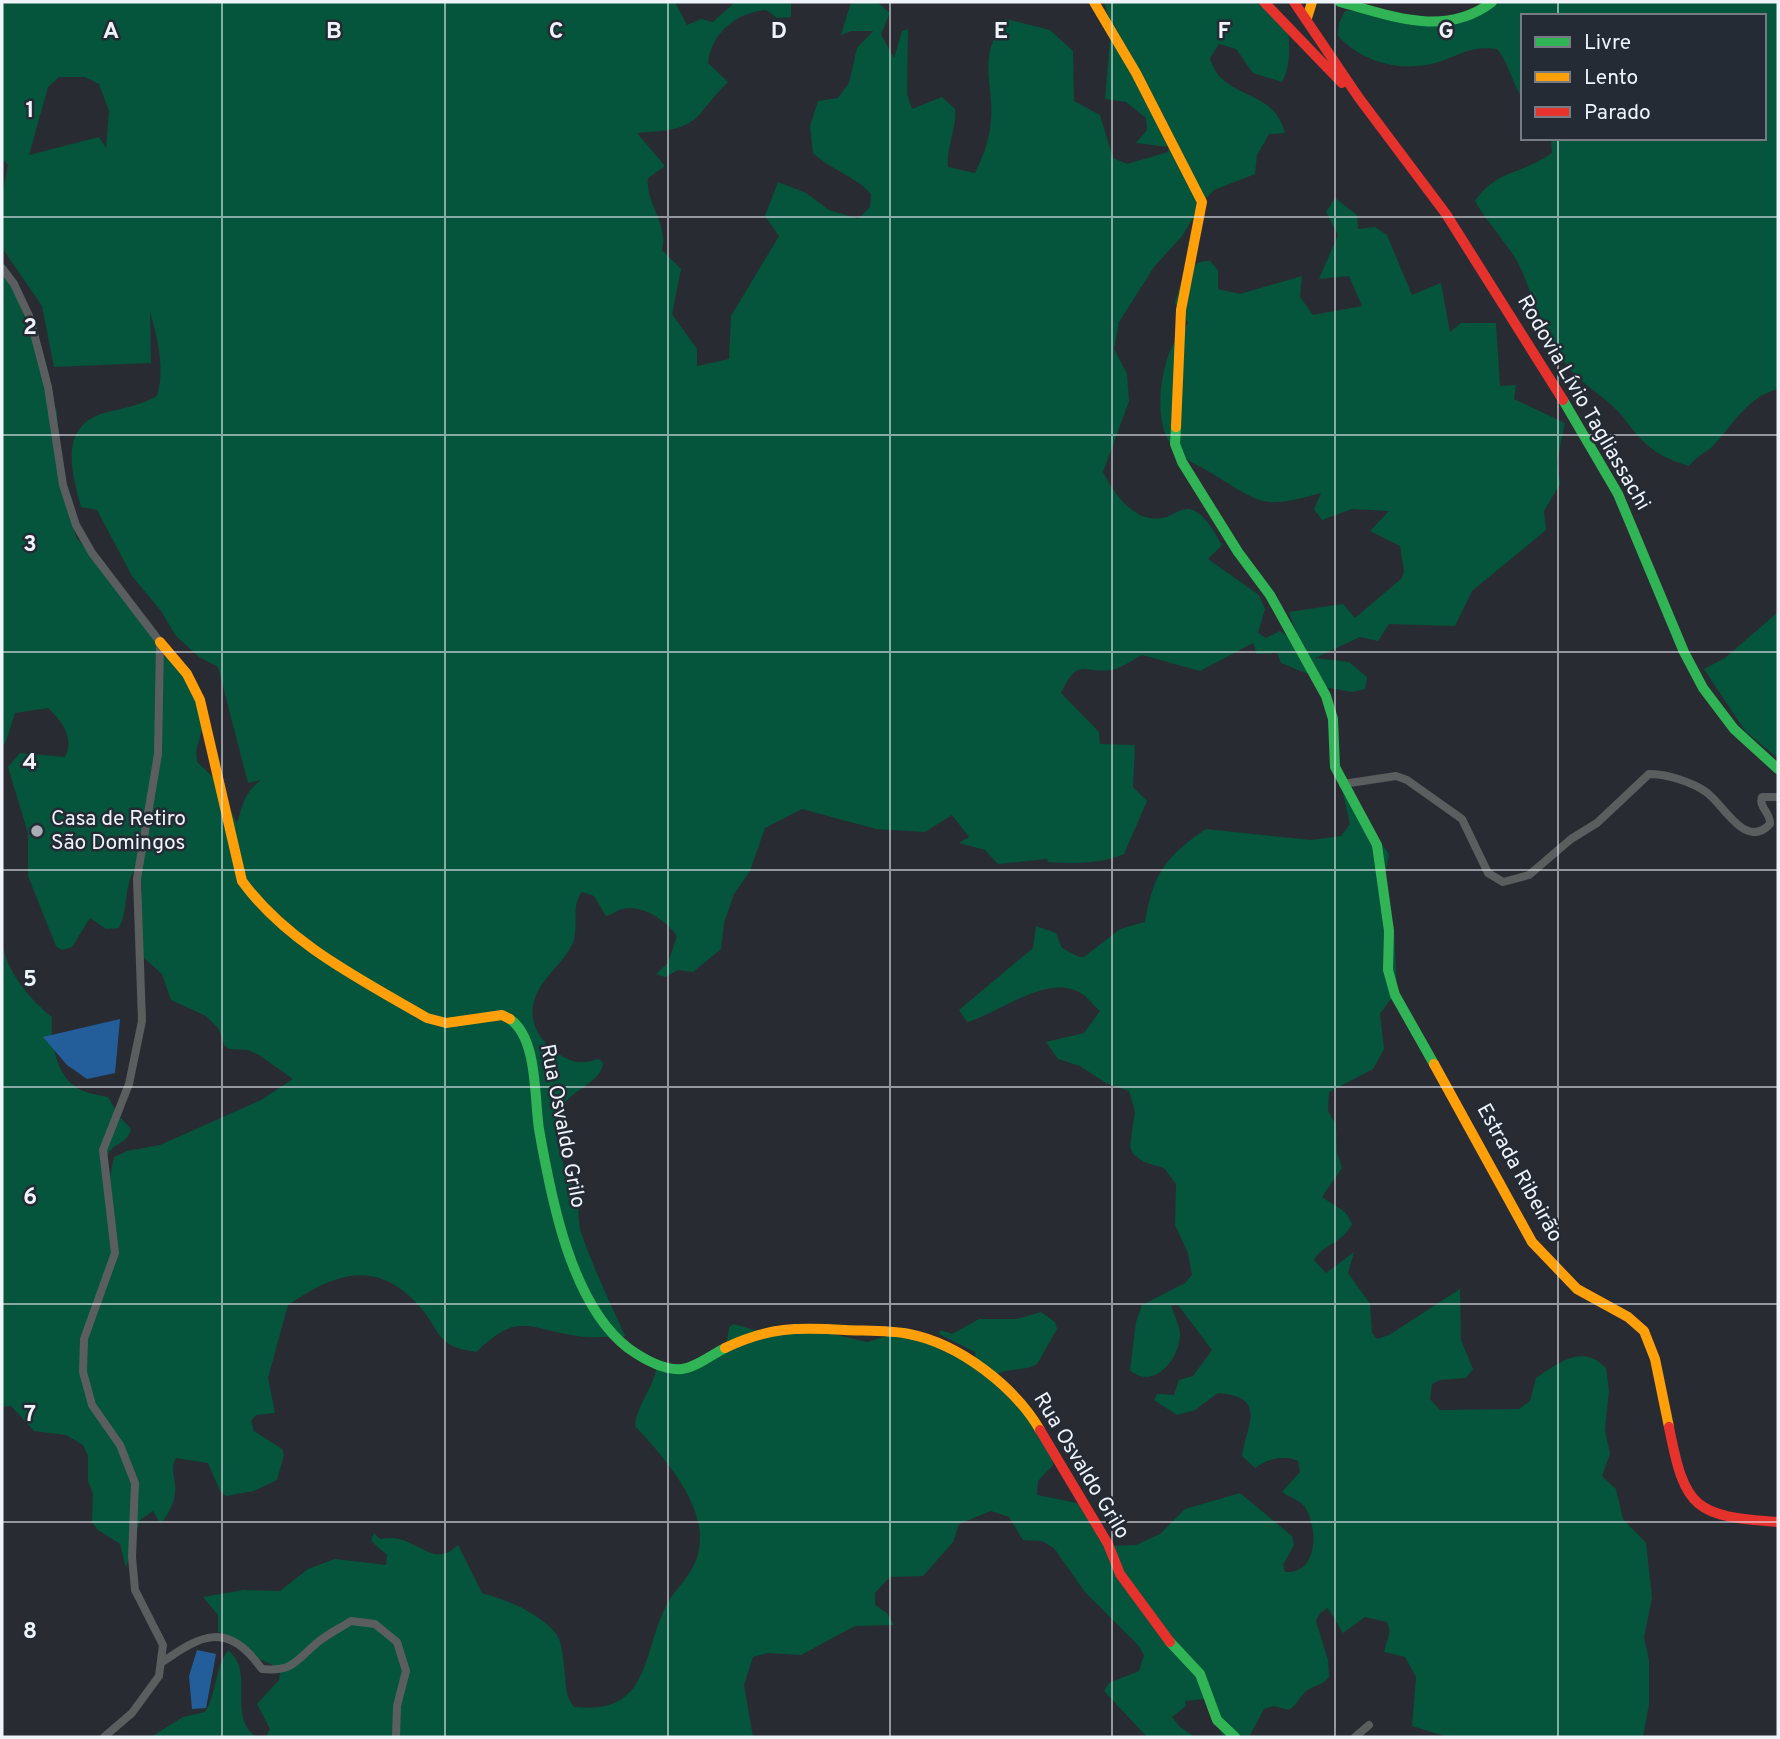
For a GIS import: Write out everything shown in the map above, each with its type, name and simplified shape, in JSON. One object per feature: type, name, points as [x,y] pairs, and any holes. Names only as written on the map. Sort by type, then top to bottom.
[{"type":"main road","name":"Estrada Ribeirão","points":[[1094,2],[1136,73],[1202,202],[1181,310],[1175,444],[1182,462],[1238,552],[1270,595],[1315,676],[1331,712],[1334,763],[1377,845],[1389,931],[1388,970],[1395,995],[1484,1151],[1517,1219],[1544,1258],[1577,1289],[1628,1317],[1644,1331],[1655,1359],[1677,1471],[1688,1496],[1703,1508],[1725,1518],[1778,1521]]},
{"type":"main road","name":"Rodovia Lívio Tagliassachi","points":[[1264,2],[1359,98]]},
{"type":"main road","name":"Rodovia Lívio Tagliassachi","points":[[1294,2],[1359,98],[1446,214],[1605,470],[1634,528],[1685,652],[1703,688],[1734,729],[1778,769]]},
{"type":"main road","points":[[1307,18],[1312,2]]},
{"type":"main road","points":[[1340,2],[1435,24],[1461,19],[1492,2]]},
{"type":"main road","name":"Rua Osvaldo Grilo","points":[[160,642],[187,674],[200,700],[242,881],[258,905],[284,928],[427,1018],[446,1023],[502,1015],[510,1018],[523,1032],[528,1042],[534,1093],[556,1209],[599,1320],[618,1343],[645,1362],[666,1369],[682,1369],[774,1328],[881,1331],[909,1334],[938,1343],[998,1379],[1027,1408],[1097,1531],[1108,1544],[1120,1574],[1174,1648],[1200,1674],[1217,1720],[1235,1737]]},
{"type":"street","points":[[2,268],[14,284],[30,318],[48,387],[64,485],[76,525],[92,553],[160,642],[158,754],[137,879],[142,1021],[129,1084],[103,1150],[115,1254],[85,1339],[82,1372],[92,1405],[120,1445],[135,1483],[132,1556],[135,1590],[163,1645],[159,1676],[132,1713],[104,1737]]},
{"type":"street","points":[[1343,784],[1396,776],[1407,780],[1462,819],[1488,873],[1503,882],[1530,875],[1571,839],[1597,823],[1649,774],[1704,790],[1735,824],[1753,830],[1765,829],[1770,824],[1770,818],[1761,804],[1762,797],[1778,797]]},
{"type":"street","points":[[161,1662],[194,1640],[211,1634],[231,1640],[251,1654],[262,1668],[277,1670],[296,1664],[318,1642],[351,1621],[375,1624],[397,1642],[406,1671],[397,1706],[397,1737]]},
{"type":"street","points":[[1355,1737],[1369,1725]]},
{"type":"green space","points":[[2,2],[675,2],[687,25],[701,19],[713,22],[735,2],[791,2],[791,17],[777,18],[766,10],[755,12],[736,20],[720,34],[714,42],[708,63],[728,82],[693,121],[670,130],[637,133],[665,166],[648,178],[648,187],[662,232],[662,250],[681,269],[672,314],[697,349],[697,366],[729,359],[731,316],[779,236],[765,216],[778,182],[806,193],[829,210],[858,219],[870,207],[871,194],[864,187],[813,153],[810,126],[818,101],[838,98],[849,83],[857,48],[873,31],[851,31],[841,35],[851,2],[877,2],[890,13],[881,34],[894,58],[902,31],[908,29],[907,94],[912,109],[942,97],[955,109],[948,167],[975,173],[986,147],[990,127],[988,69],[991,45],[1006,19],[1050,30],[1073,51],[1074,101],[1100,115],[1113,158],[1127,164],[1168,152],[1169,147],[1136,143],[1147,130],[1146,118],[1126,102],[1105,99],[1111,27],[1104,2],[1267,2],[1288,24],[1289,61],[1282,82],[1253,73],[1236,49],[1219,44],[1210,58],[1216,72],[1225,81],[1270,108],[1279,118],[1285,133],[1269,134],[1257,155],[1255,174],[1214,190],[1204,200],[1182,236],[1154,267],[1119,322],[1114,349],[1127,374],[1129,401],[1103,472],[1114,491],[1129,508],[1147,518],[1158,519],[1188,509],[1203,517],[1222,545],[1208,559],[1259,595],[1265,609],[1258,633],[1266,638],[1280,631],[1300,645],[1289,612],[1343,604],[1355,618],[1402,578],[1404,571],[1400,546],[1370,531],[1389,511],[1352,509],[1322,520],[1314,509],[1321,493],[1275,502],[1254,498],[1179,453],[1170,443],[1162,421],[1162,381],[1168,355],[1188,323],[1175,303],[1186,274],[1196,264],[1210,261],[1218,270],[1218,289],[1240,294],[1302,276],[1300,297],[1313,315],[1362,306],[1349,276],[1319,279],[1338,235],[1326,212],[1335,198],[1357,215],[1358,229],[1375,227],[1387,235],[1412,295],[1441,283],[1450,332],[1461,323],[1496,323],[1500,386],[1516,385],[1514,399],[1565,423],[1557,462],[1560,484],[1544,511],[1546,530],[1472,591],[1455,626],[1389,624],[1378,641],[1360,637],[1315,658],[1349,662],[1367,677],[1365,689],[1352,692],[1324,687],[1321,679],[1281,663],[1277,653],[1257,654],[1253,643],[1200,671],[1142,655],[1115,669],[1082,669],[1072,674],[1061,693],[1099,732],[1100,744],[1135,745],[1133,787],[1147,801],[1124,854],[1087,862],[1048,862],[1047,859],[998,864],[985,850],[959,843],[969,837],[952,815],[925,832],[876,829],[802,809],[765,828],[750,871],[734,894],[724,923],[721,949],[693,972],[678,970],[665,977],[656,974],[668,963],[677,936],[673,930],[653,915],[638,909],[622,909],[606,916],[594,896],[582,892],[576,904],[572,945],[538,991],[533,1018],[540,1037],[563,1057],[576,1062],[599,1059],[603,1063],[596,1077],[563,1105],[556,1134],[560,1155],[577,1200],[581,1232],[625,1336],[580,1337],[520,1326],[501,1332],[476,1352],[447,1343],[421,1308],[405,1292],[388,1282],[372,1276],[356,1275],[322,1285],[288,1305],[268,1378],[275,1413],[256,1415],[251,1421],[254,1431],[282,1449],[284,1455],[277,1480],[254,1491],[226,1496],[220,1491],[208,1463],[176,1458],[173,1467],[175,1493],[171,1508],[163,1521],[159,1521],[153,1511],[140,1520],[126,1568],[120,1544],[98,1530],[92,1522],[93,1494],[88,1481],[88,1456],[83,1445],[66,1435],[34,1431],[11,1406],[2,1407],[2,942],[8,964],[20,984],[52,1017],[56,1058],[66,1077],[72,1085],[81,1090],[108,1097],[119,1116],[131,1129],[125,1140],[108,1153],[105,1160],[104,1179],[115,1226],[110,1177],[114,1157],[127,1151],[160,1145],[261,1100],[293,1079],[259,1055],[248,1050],[229,1049],[224,1045],[219,1029],[206,1016],[171,1000],[162,974],[143,957],[139,935],[142,885],[138,866],[130,879],[119,928],[106,929],[90,918],[72,947],[62,950],[56,946],[28,876],[28,833],[8,767],[20,753],[65,757],[69,743],[66,730],[48,708],[15,713],[5,744],[2,743],[2,270],[12,281],[57,412],[59,473],[76,537],[193,680],[203,726],[196,751],[197,762],[216,780],[237,823],[248,794],[261,780],[248,783],[218,667],[199,657],[176,636],[161,611],[132,576],[97,510],[81,507],[72,466],[74,440],[80,429],[89,420],[104,413],[157,396],[160,365],[158,343],[150,312],[151,363],[54,367],[42,306],[2,248],[2,197],[8,164],[2,160]],"holes":[[[59,77],[85,77],[99,84],[109,111],[106,148],[99,137],[29,155],[48,87]]]},
{"type":"green space","points":[[1486,2],[1778,2],[1778,389],[1748,406],[1711,448],[1689,466],[1667,458],[1651,448],[1617,410],[1568,367],[1548,333],[1517,262],[1475,201],[1492,183],[1552,153],[1551,140],[1766,140],[1766,14],[1521,14],[1521,95],[1497,49],[1467,51],[1425,65],[1398,66],[1359,53],[1338,36],[1339,23],[1345,11],[1434,18],[1468,11]]},
{"type":"green space","points":[[1778,612],[1778,758],[1746,732],[1704,669],[1725,658]]},
{"type":"green space","points":[[1342,789],[1389,854],[1382,892],[1394,929],[1397,989],[1400,995],[1390,1000],[1380,1014],[1384,1049],[1373,1069],[1329,1092],[1328,1111],[1336,1125],[1337,1153],[1342,1168],[1322,1197],[1345,1212],[1352,1224],[1343,1236],[1314,1260],[1326,1273],[1354,1252],[1348,1273],[1370,1304],[1372,1333],[1377,1339],[1389,1335],[1460,1289],[1461,1340],[1473,1369],[1466,1378],[1440,1380],[1432,1384],[1430,1399],[1440,1410],[1519,1409],[1530,1401],[1536,1378],[1562,1362],[1580,1356],[1588,1357],[1606,1368],[1609,1390],[1605,1430],[1610,1454],[1602,1476],[1616,1489],[1623,1519],[1646,1543],[1652,1598],[1644,1637],[1649,1660],[1649,1704],[1643,1737],[1448,1737],[1412,1726],[1416,1677],[1405,1657],[1384,1652],[1390,1631],[1387,1622],[1365,1617],[1343,1633],[1328,1608],[1320,1613],[1316,1621],[1328,1660],[1329,1677],[1306,1691],[1292,1708],[1289,1710],[1274,1706],[1264,1709],[1249,1737],[1223,1737],[1205,1692],[1204,1699],[1185,1701],[1186,1706],[1172,1717],[1180,1727],[1195,1737],[1147,1737],[1104,1691],[1109,1683],[1139,1671],[1144,1655],[1138,1645],[1085,1592],[1054,1548],[1042,1541],[1023,1540],[1009,1517],[991,1511],[959,1524],[953,1542],[923,1576],[890,1577],[875,1593],[875,1605],[887,1613],[894,1625],[855,1626],[801,1655],[768,1653],[753,1657],[744,1685],[753,1737],[266,1737],[270,1729],[257,1704],[279,1680],[280,1673],[273,1665],[254,1657],[218,1631],[218,1615],[203,1597],[243,1590],[280,1591],[308,1569],[335,1559],[386,1565],[387,1555],[371,1541],[374,1533],[380,1539],[404,1540],[431,1553],[448,1552],[458,1545],[482,1593],[533,1614],[557,1635],[562,1650],[567,1692],[574,1707],[598,1707],[616,1702],[629,1693],[645,1664],[664,1610],[692,1568],[700,1535],[693,1505],[685,1490],[666,1462],[635,1426],[636,1418],[657,1364],[681,1368],[704,1365],[721,1351],[727,1341],[729,1327],[734,1324],[754,1330],[816,1330],[867,1342],[896,1333],[976,1361],[975,1352],[939,1334],[940,1330],[952,1334],[979,1319],[1017,1319],[1041,1312],[1055,1322],[1057,1329],[1037,1364],[1004,1371],[995,1376],[1039,1430],[1051,1454],[1053,1465],[1038,1481],[1037,1495],[1077,1503],[1086,1508],[1108,1546],[1136,1545],[1160,1534],[1185,1509],[1240,1493],[1292,1536],[1294,1545],[1283,1565],[1285,1572],[1296,1571],[1304,1566],[1313,1548],[1312,1526],[1305,1507],[1282,1492],[1300,1472],[1298,1461],[1276,1458],[1255,1468],[1242,1456],[1251,1416],[1244,1401],[1218,1393],[1195,1410],[1177,1415],[1154,1400],[1157,1394],[1174,1395],[1179,1380],[1193,1376],[1212,1350],[1178,1305],[1171,1306],[1180,1333],[1171,1361],[1157,1374],[1148,1377],[1139,1376],[1130,1370],[1136,1322],[1142,1305],[1185,1283],[1192,1275],[1188,1253],[1175,1225],[1176,1184],[1164,1168],[1144,1162],[1133,1154],[1130,1146],[1135,1111],[1129,1091],[1106,1083],[1080,1066],[1058,1059],[1046,1042],[1084,1033],[1100,1011],[1085,996],[1071,989],[1057,988],[1025,996],[967,1022],[959,1010],[1033,948],[1036,926],[1056,933],[1062,948],[1084,957],[1120,929],[1145,922],[1152,891],[1164,868],[1181,848],[1206,829],[1311,840],[1341,836],[1350,824]]},
{"type":"green space","points":[[228,1650],[236,1659],[240,1670],[243,1717],[247,1728],[256,1737],[151,1737],[183,1717],[205,1712]]},
{"type":"water","points":[[120,1019],[115,1073],[87,1079],[67,1065],[43,1037]]},
{"type":"water","points":[[197,1650],[216,1654],[206,1708],[192,1709],[189,1676]]},
{"type":"traffic: fast","points":[[1340,2],[1399,18],[1437,22],[1474,13],[1492,2]]},
{"type":"traffic: fast","points":[[1563,400],[1618,494],[1684,652],[1703,688],[1734,729],[1778,769]]},
{"type":"traffic: fast","points":[[1176,427],[1175,444],[1182,462],[1238,552],[1270,595],[1326,696],[1333,719],[1335,767],[1377,845],[1389,931],[1388,970],[1395,995],[1434,1064]]},
{"type":"traffic: fast","points":[[510,1019],[526,1040],[533,1070],[539,1129],[557,1217],[578,1278],[592,1305],[608,1329],[628,1348],[660,1366],[687,1368],[725,1348]]},
{"type":"traffic: fast","points":[[1170,1642],[1200,1674],[1217,1720],[1235,1737]]},
{"type":"traffic: slow","points":[[1094,2],[1136,73],[1202,202],[1181,310],[1176,427]]},
{"type":"traffic: slow","points":[[1307,18],[1312,2]]},
{"type":"traffic: slow","points":[[160,642],[187,674],[200,700],[242,881],[260,903],[303,942],[427,1018],[446,1023],[502,1015],[510,1019]]},
{"type":"traffic: slow","points":[[1434,1064],[1532,1242],[1577,1289],[1628,1317],[1644,1331],[1655,1359],[1669,1427]]},
{"type":"traffic: slow","points":[[725,1348],[756,1336],[783,1330],[885,1331],[909,1334],[947,1347],[984,1370],[1016,1398],[1040,1430]]},
{"type":"traffic: jam","points":[[1264,2],[1342,83]]},
{"type":"traffic: jam","points":[[1294,2],[1359,98],[1446,214],[1563,400]]},
{"type":"traffic: jam","points":[[1669,1427],[1681,1476],[1698,1503],[1711,1511],[1728,1516],[1778,1522]]},
{"type":"traffic: jam","points":[[1040,1430],[1108,1544],[1120,1574],[1170,1642]]},
{"type":"place","name":"Casa de Retiro São Domingos","points":[[37,831]]}]
